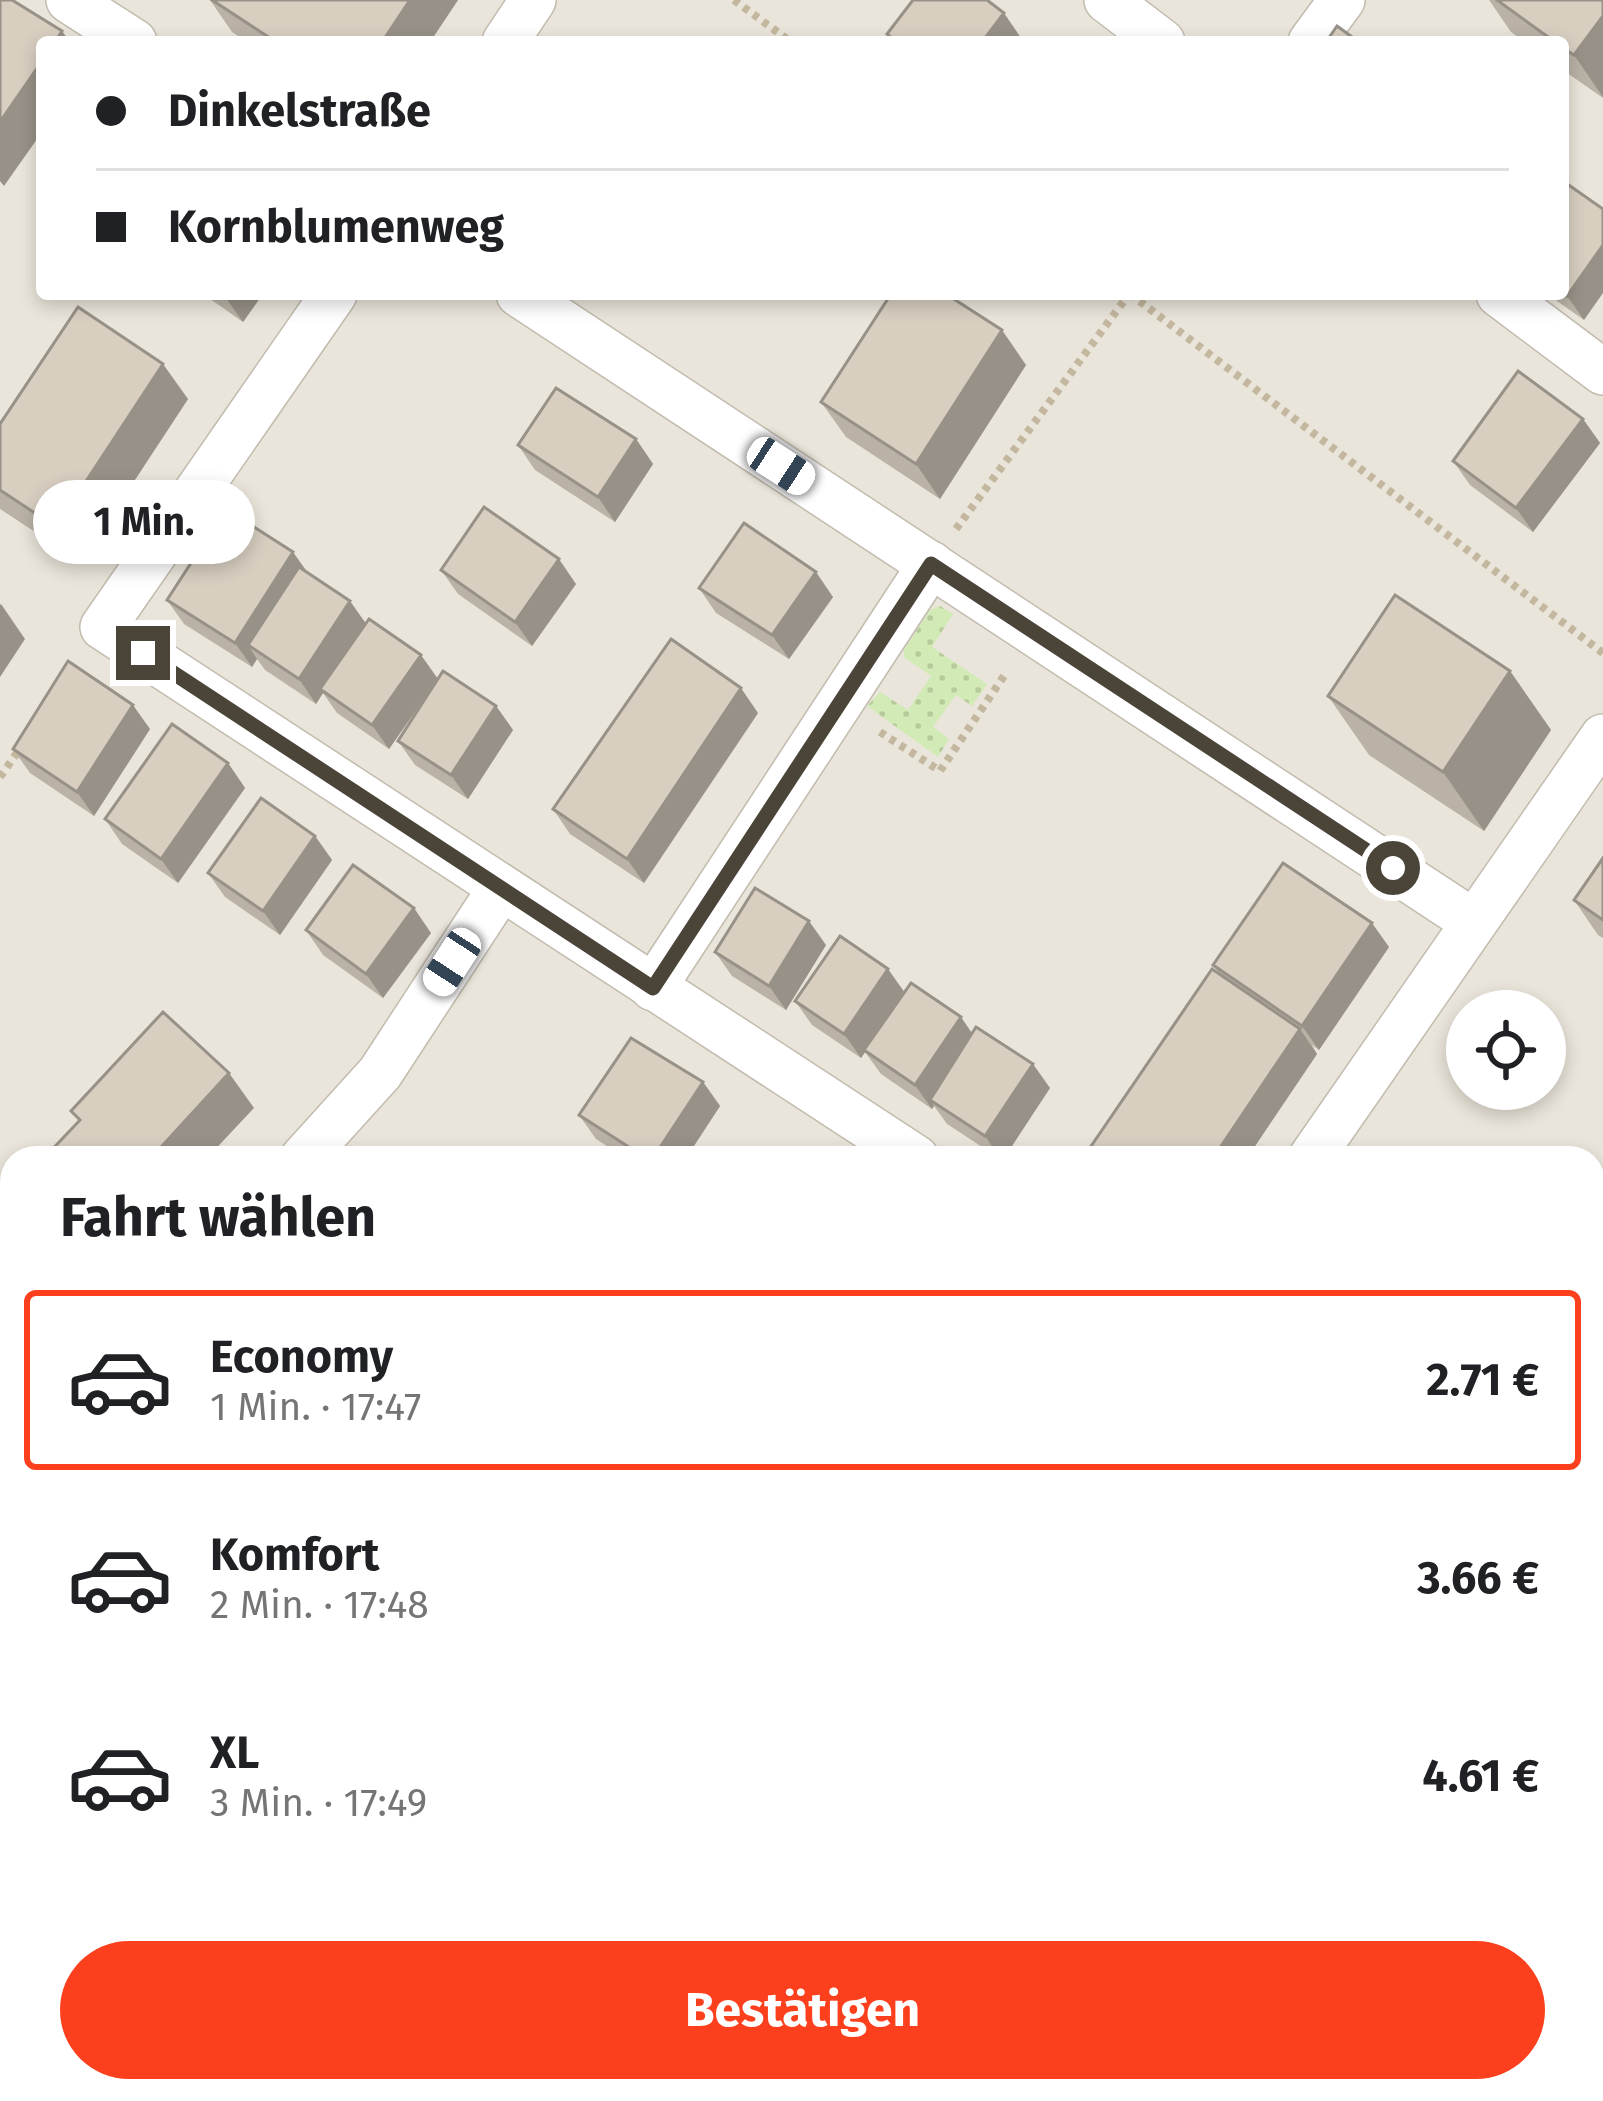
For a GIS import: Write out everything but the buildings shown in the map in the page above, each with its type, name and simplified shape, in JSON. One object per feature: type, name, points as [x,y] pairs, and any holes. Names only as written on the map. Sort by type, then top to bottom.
[{"type":"street","points":[[69,0],[125,36]]},
{"type":"street","points":[[509,36],[533,0]]},
{"type":"street","points":[[1107,0],[1154,36]]},
{"type":"street","points":[[1316,36],[1342,0]]},
{"type":"street","points":[[330,300],[104,628],[897,1146]]},
{"type":"street","points":[[528,300],[1472,921]]},
{"type":"street","points":[[1506,300],[1603,372]]},
{"type":"street","points":[[653,988],[931,564]]},
{"type":"street","points":[[1319,1146],[1603,737]]},
{"type":"street","points":[[314,1146],[380,1073],[501,888]]},
{"type":"path","points":[[734,0],[783,36]]},
{"type":"path","points":[[931,564],[1125,300]]},
{"type":"path","points":[[1137,300],[1603,653]]},
{"type":"path","points":[[839,704],[940,771],[1034,633]]},
{"type":"path","points":[[0,778],[26,740]]},
{"type":"shaded area","points":[[0,0],[1603,0],[1603,1146],[0,1146]]},
{"type":"green space","points":[[940,606],[953,614],[932,647],[987,684],[972,706],[956,695],[933,727],[949,739],[938,757],[867,706],[880,692],[908,710],[931,676],[904,657],[904,650],[930,610]]},
{"type":"route","points":[[143,653],[653,988],[931,564],[1393,868]]}]
